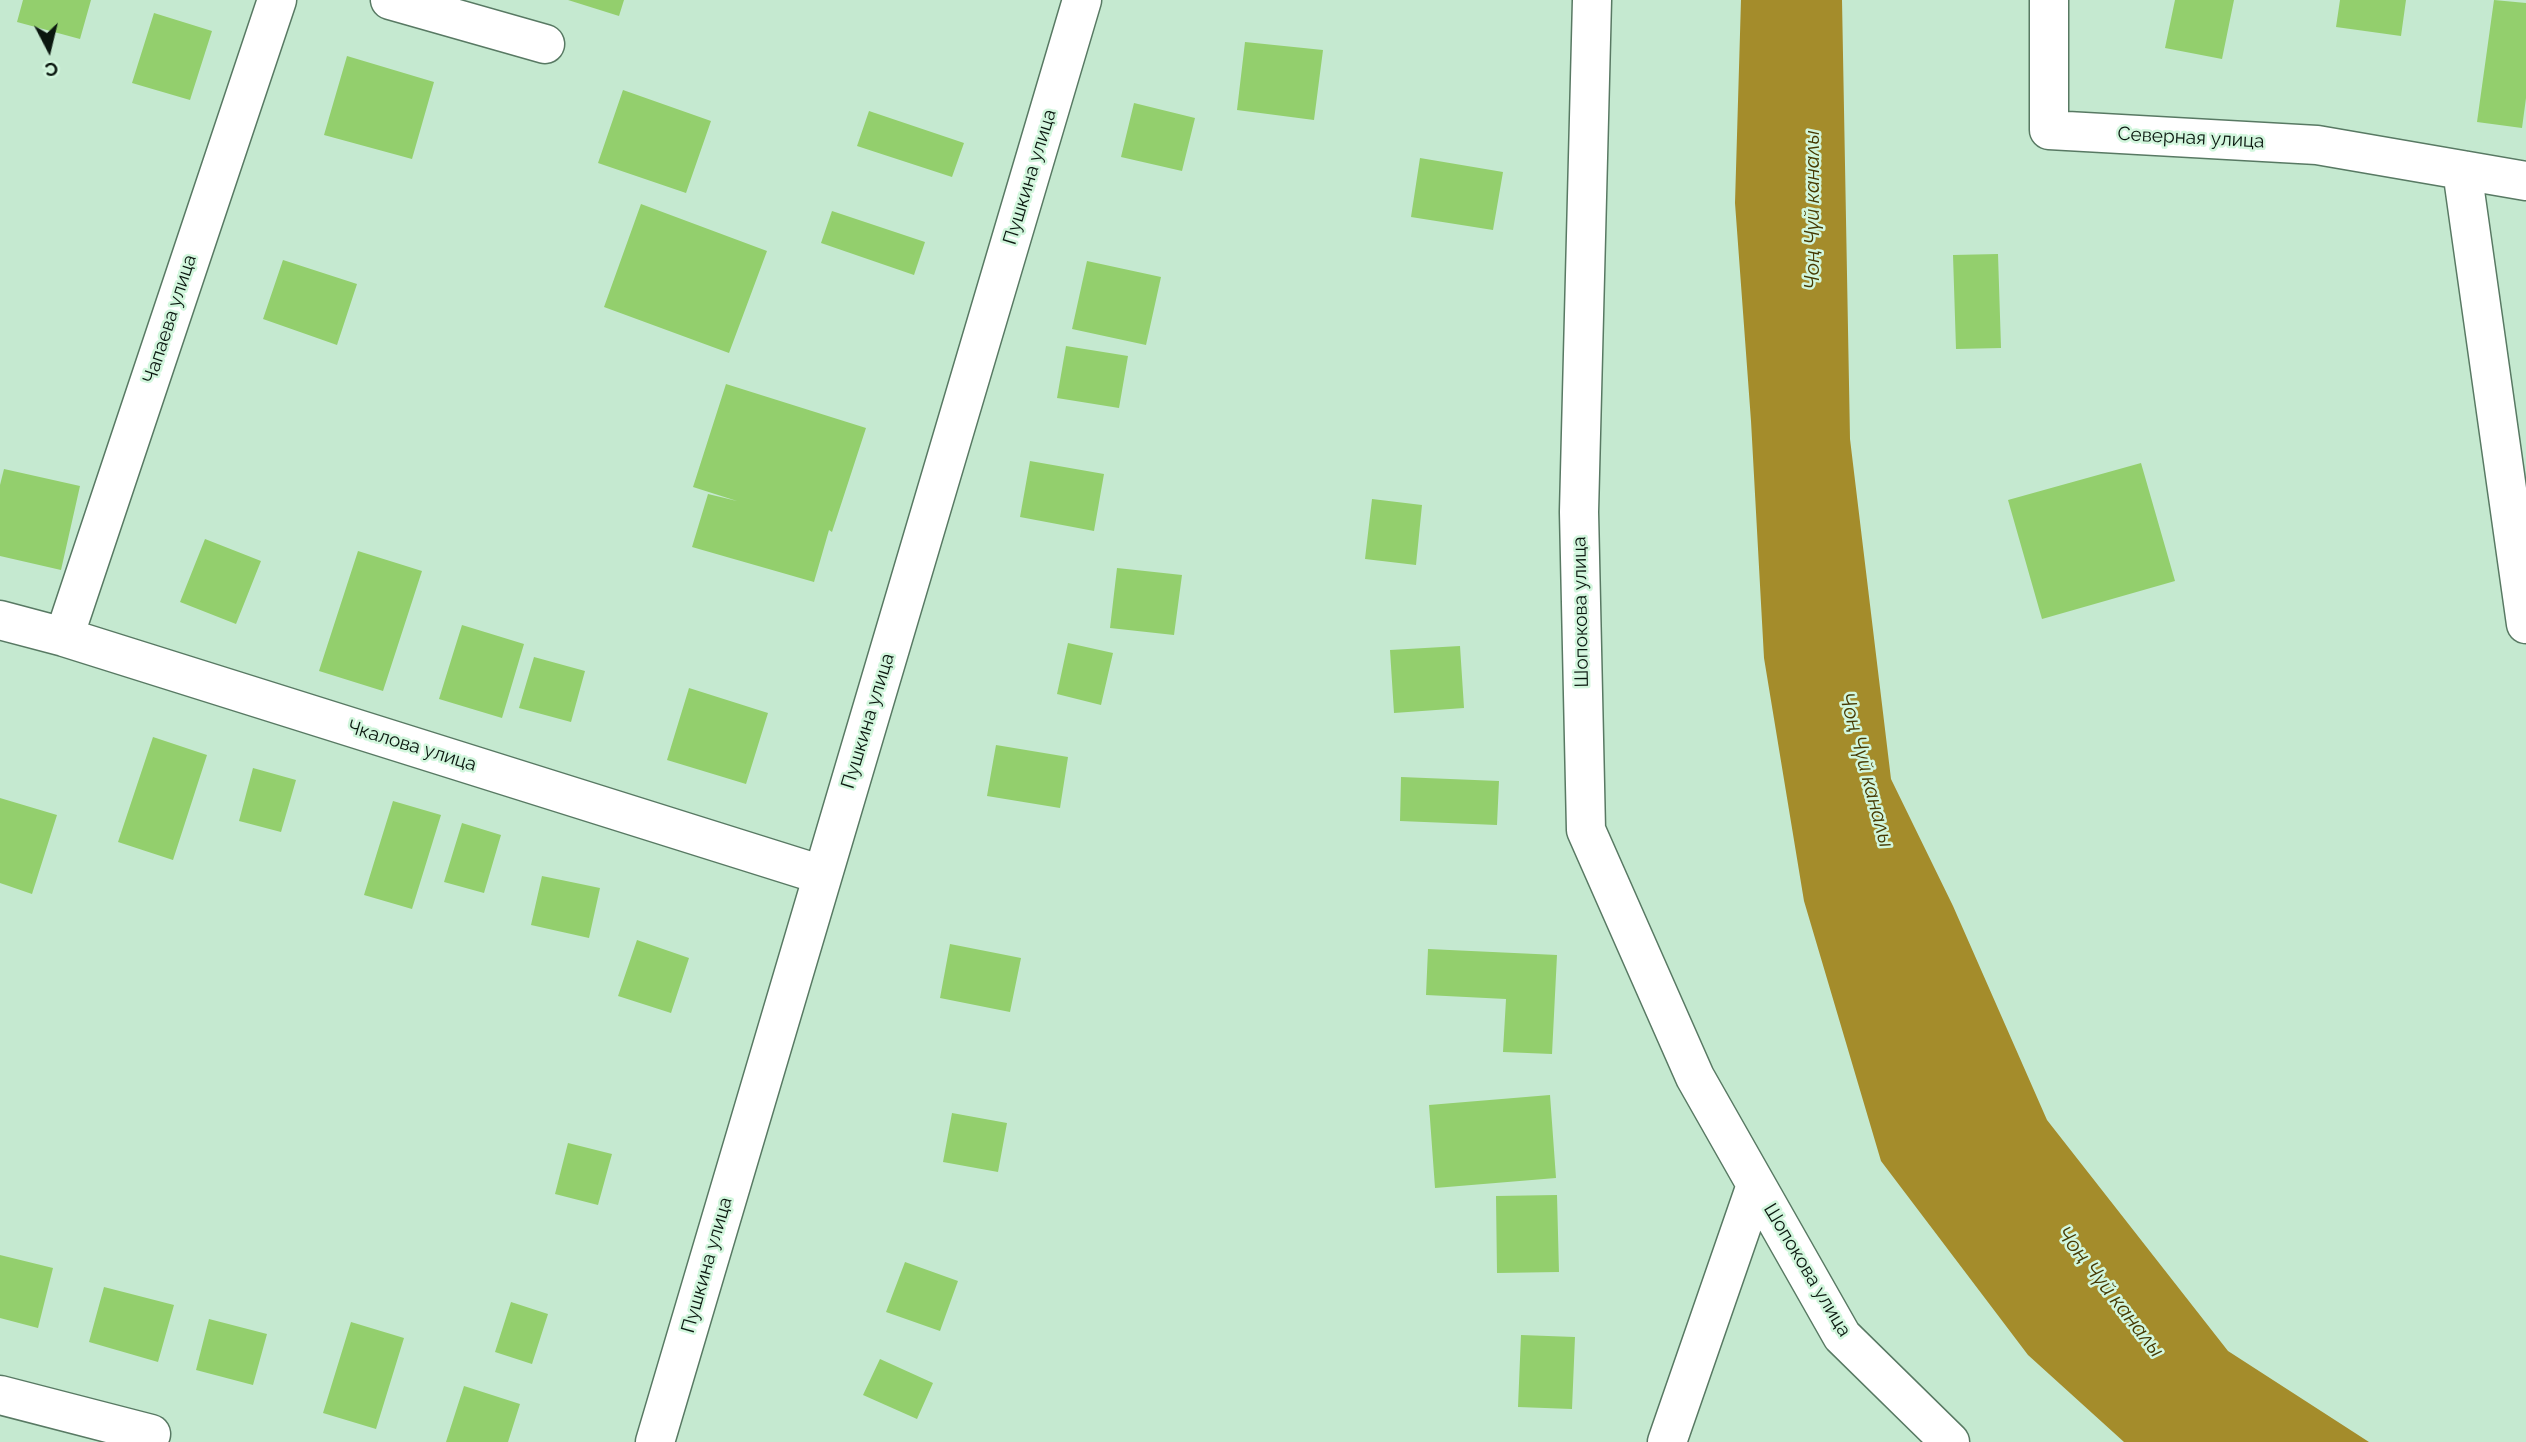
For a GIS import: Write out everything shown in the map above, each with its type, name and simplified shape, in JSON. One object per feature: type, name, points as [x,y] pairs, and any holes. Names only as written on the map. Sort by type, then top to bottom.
[{"type":"street","name":"Чапаева улица","points":[[64,637],[276,0]]},
{"type":"street","points":[[390,0],[545,44]]},
{"type":"street","name":"Пушкина улица","points":[[655,1442],[1082,0]]},
{"type":"street","name":"Шопокова улица","points":[[1592,0],[1579,512],[1586,830],[1695,1077],[1842,1336],[1950,1442]]},
{"type":"street","name":"Северная улица","points":[[2049,0],[2049,130],[2317,145],[2526,181]]},
{"type":"street","points":[[2462,170],[2526,624]]},
{"type":"street","name":"Чкалова улица","points":[[0,620],[64,637],[822,875]]},
{"type":"street","name":"Шопокова улица","points":[[1667,1442],[1756,1185]]},
{"type":"street","points":[[0,1395],[151,1434]]},
{"type":"water","name":"Чоң Чүй каналы","points":[[1741,0],[1842,0],[1850,439],[1891,779],[1953,906],[2047,1120],[2228,1351],[2369,1442],[2124,1442],[2028,1355],[1881,1161],[1804,901],[1764,658],[1751,421],[1735,203]]},
{"type":"building","points":[[23,0],[91,0],[80,39],[17,22]]},
{"type":"building","points":[[568,0],[624,0],[619,16]]},
{"type":"building","points":[[2175,0],[2234,0],[2222,59],[2165,48]]},
{"type":"building","points":[[2340,0],[2406,0],[2401,36],[2336,27]]},
{"type":"building","points":[[2494,0],[2526,3],[2526,98],[2522,128],[2477,122]]},
{"type":"building","points":[[154,13],[212,31],[190,100],[132,83]]},
{"type":"building","points":[[1245,42],[1323,50],[1314,120],[1237,110]]},
{"type":"building","points":[[347,56],[434,82],[412,159],[324,135]]},
{"type":"building","points":[[623,90],[711,121],[686,193],[598,163]]},
{"type":"building","points":[[1134,103],[1195,118],[1182,171],[1121,157]]},
{"type":"building","points":[[869,111],[964,143],[952,177],[857,146]]},
{"type":"building","points":[[1420,158],[1503,172],[1493,230],[1411,217]]},
{"type":"building","points":[[641,204],[767,251],[729,353],[604,307]]},
{"type":"building","points":[[832,211],[925,242],[914,275],[821,243]]},
{"type":"building","points":[[1998,254],[2001,348],[1956,349],[1953,255]]},
{"type":"building","points":[[283,260],[357,284],[337,345],[263,319]]},
{"type":"building","points":[[1087,261],[1161,277],[1146,345],[1072,329]]},
{"type":"building","points":[[1066,346],[1128,356],[1119,408],[1057,398]]},
{"type":"building","points":[[726,384],[866,428],[832,532],[829,530],[814,582],[692,547],[708,494],[737,501],[693,487]]},
{"type":"building","points":[[1030,461],[1104,474],[1094,531],[1020,517]]},
{"type":"building","points":[[2141,463],[2175,581],[2042,619],[2008,500]]},
{"type":"building","points":[[4,469],[80,486],[61,570],[0,556],[0,485]]},
{"type":"building","points":[[1372,499],[1422,505],[1416,565],[1365,559]]},
{"type":"building","points":[[205,539],[261,561],[236,624],[180,602]]},
{"type":"building","points":[[358,551],[422,571],[383,691],[319,671]]},
{"type":"building","points":[[1117,568],[1182,575],[1174,635],[1110,628]]},
{"type":"building","points":[[462,625],[524,644],[502,718],[439,699]]},
{"type":"building","points":[[1068,643],[1113,653],[1101,705],[1057,694]]},
{"type":"building","points":[[1460,646],[1464,708],[1394,713],[1390,650]]},
{"type":"building","points":[[534,657],[585,671],[571,722],[519,708]]},
{"type":"building","points":[[689,688],[768,713],[746,784],[667,760]]},
{"type":"building","points":[[153,737],[207,755],[173,860],[118,842]]},
{"type":"building","points":[[996,745],[1068,757],[1060,808],[987,796]]},
{"type":"building","points":[[253,768],[296,780],[281,832],[239,821]]},
{"type":"building","points":[[1401,777],[1499,781],[1497,825],[1400,821]]},
{"type":"building","points":[[0,798],[57,815],[32,894],[0,883]]},
{"type":"building","points":[[393,801],[441,815],[412,909],[364,895]]},
{"type":"building","points":[[462,823],[501,835],[484,893],[444,882]]},
{"type":"building","points":[[542,876],[600,888],[589,938],[531,925]]},
{"type":"building","points":[[637,940],[689,958],[671,1013],[618,996]]},
{"type":"building","points":[[950,944],[1021,958],[1010,1012],[940,998]]},
{"type":"building","points":[[1428,949],[1557,955],[1552,1054],[1503,1052],[1506,999],[1426,995]]},
{"type":"building","points":[[1550,1095],[1556,1178],[1435,1188],[1429,1105]]},
{"type":"building","points":[[952,1113],[1007,1123],[998,1172],[943,1162]]},
{"type":"building","points":[[568,1143],[612,1154],[598,1205],[555,1194]]},
{"type":"building","points":[[1557,1195],[1559,1272],[1497,1273],[1496,1196]]},
{"type":"building","points":[[0,1255],[53,1268],[38,1328],[0,1318]]},
{"type":"building","points":[[905,1262],[958,1281],[940,1331],[886,1312]]},
{"type":"building","points":[[104,1287],[174,1305],[158,1362],[89,1342]]},
{"type":"building","points":[[511,1302],[548,1314],[532,1364],[495,1352]]},
{"type":"building","points":[[209,1319],[267,1334],[253,1385],[196,1370]]},
{"type":"building","points":[[351,1322],[404,1338],[376,1429],[323,1413]]},
{"type":"building","points":[[1521,1335],[1575,1337],[1572,1409],[1518,1407]]},
{"type":"building","points":[[880,1359],[933,1383],[917,1419],[863,1395]]},
{"type":"building","points":[[464,1386],[520,1404],[508,1442],[446,1442]]}]
